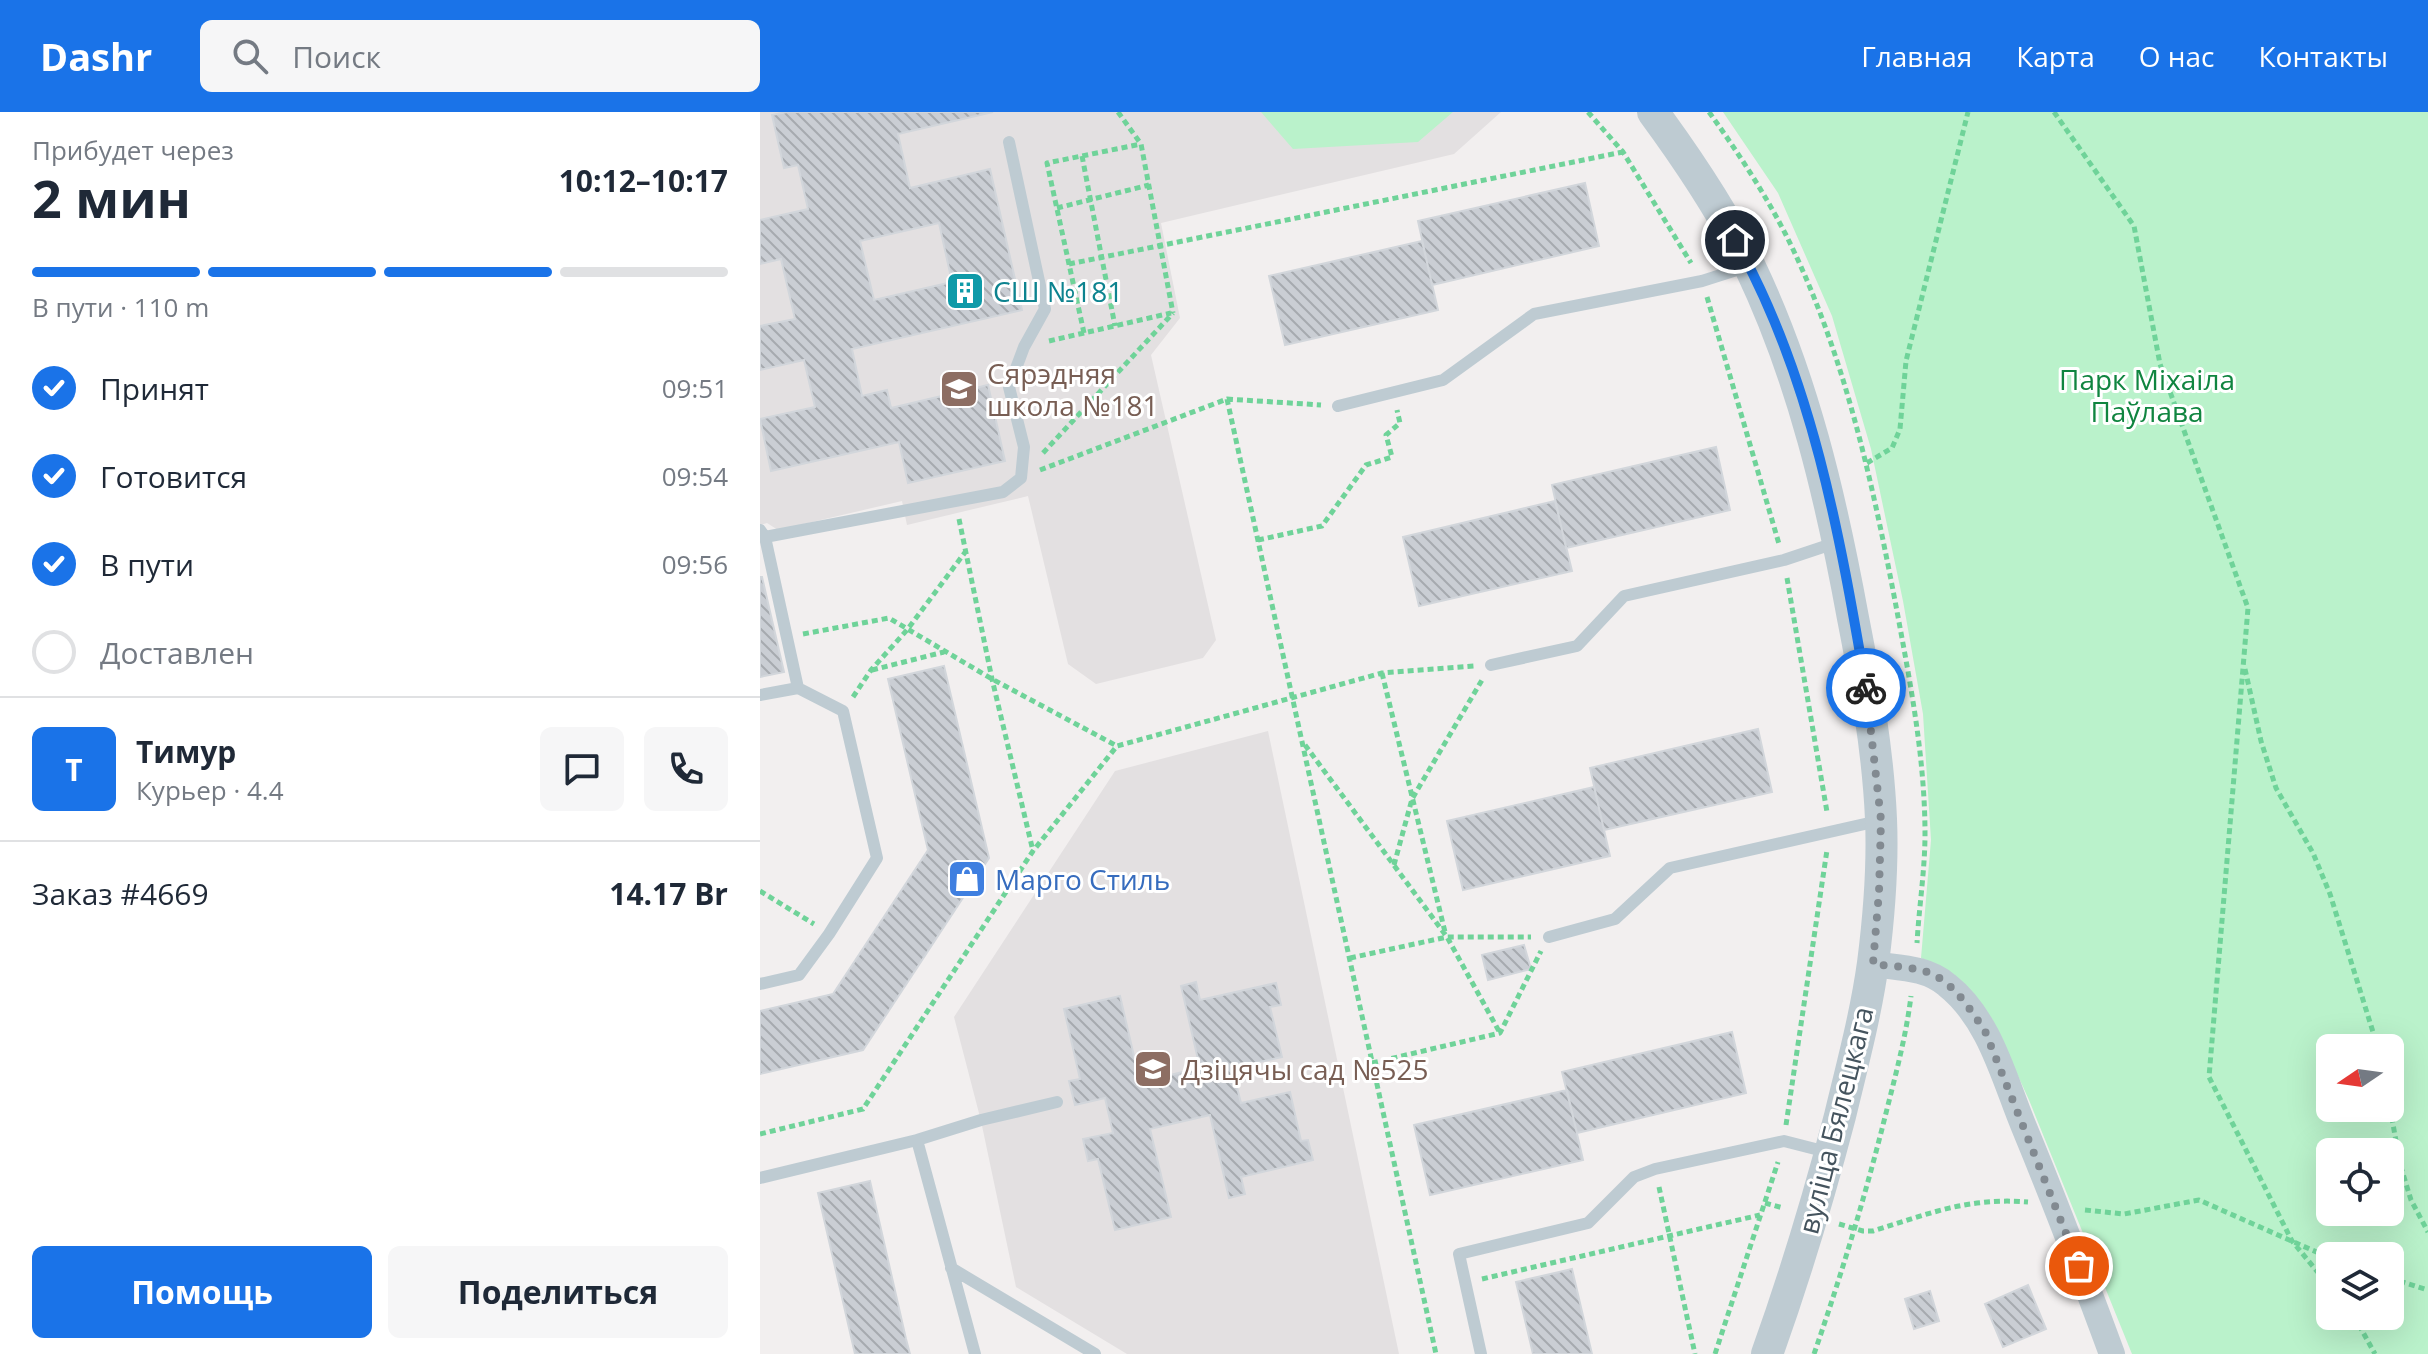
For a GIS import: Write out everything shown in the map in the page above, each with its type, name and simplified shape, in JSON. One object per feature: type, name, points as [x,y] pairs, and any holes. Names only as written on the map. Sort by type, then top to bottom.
[{"type":"street","name":"вуліца Бялецкага","points":[[1653,112],[1706,190],[1750,266],[1790,365],[1814,438],[1839,542],[1866,686],[1881,820],[1873,964],[1852,1068],[1813,1217],[1767,1354]]},
{"type":"street","points":[[1873,964],[1915,969],[1934,975],[1956,992],[1985,1031],[2057,1207],[2112,1354]]},
{"type":"lane","points":[[798,688],[763,534],[1003,492],[1021,478],[1024,447],[1009,387],[1024,347],[1045,309],[1009,142]]},
{"type":"lane","points":[[1338,406],[1443,380],[1534,314],[1702,281],[1750,266]]},
{"type":"lane","points":[[1491,665],[1577,646],[1624,596],[1784,560],[1839,542]]},
{"type":"lane","points":[[760,695],[798,688],[843,711],[877,858],[799,975],[760,984]]},
{"type":"lane","points":[[1549,937],[1615,919],[1670,868],[1881,820]]},
{"type":"lane","points":[[760,1178],[1057,1102]]},
{"type":"lane","points":[[917,1140],[975,1354]]},
{"type":"lane","points":[[1481,1354],[1459,1254],[1588,1223],[1634,1177],[1655,1169],[1784,1141],[1830,1153]]},
{"type":"lane","points":[[951,1268],[1095,1354]]},
{"type":"path","points":[[1118,112],[1141,144],[1173,313]]},
{"type":"path","points":[[1588,112],[1623,152],[1702,281],[1784,560],[1830,831],[1784,1141],[1715,1354]]},
{"type":"path","points":[[1867,463],[1892,448],[1900,429],[1906,361],[1968,112]]},
{"type":"path","points":[[2054,112],[2134,226],[2160,364],[2248,608],[2209,1077],[2292,1241],[2316,1270]]},
{"type":"path","points":[[1084,333],[1047,163],[1141,144]]},
{"type":"path","points":[[1069,264],[1623,152]]},
{"type":"path","points":[[1082,156],[1115,326]]},
{"type":"path","points":[[1057,208],[1149,185]]},
{"type":"path","points":[[1024,347],[1173,313]]},
{"type":"path","points":[[1021,478],[1173,313]]},
{"type":"path","points":[[1258,540],[1322,526],[1366,465],[1392,457],[1386,435],[1400,423],[1393,394]]},
{"type":"path","points":[[1021,478],[1227,399],[1338,406]]},
{"type":"path","points":[[1227,399],[1436,1354]]},
{"type":"path","points":[[955,502],[992,679],[1033,851]]},
{"type":"path","points":[[843,711],[871,670],[907,630],[966,551]]},
{"type":"path","points":[[786,637],[889,618],[992,679],[1117,746]]},
{"type":"path","points":[[871,670],[945,652]]},
{"type":"path","points":[[2244,664],[2261,741],[2276,788],[2313,853],[2330,894],[2374,1034]]},
{"type":"path","points":[[760,1134],[863,1109],[1033,851],[1117,746],[1382,673],[1491,665]]},
{"type":"path","points":[[1394,866],[1412,799],[1491,665]]},
{"type":"path","points":[[1382,673],[1447,937]]},
{"type":"path","points":[[1302,741],[1447,937],[1500,1033]]},
{"type":"path","points":[[760,891],[829,934]]},
{"type":"path","points":[[1350,958],[1447,937],[1549,937],[1500,1033],[1372,1063]]},
{"type":"path","points":[[2393,1122],[2400,1164],[2411,1200],[2428,1232]]},
{"type":"path","points":[[1655,1169],[1695,1354]]},
{"type":"path","points":[[1833,1223],[1873,1231],[1963,1204],[2006,1201],[2124,1214],[2199,1200],[2316,1252]]},
{"type":"path","points":[[1765,1203],[1792,1210]]},
{"type":"path","points":[[1465,1283],[1761,1215]]},
{"type":"path","points":[[2404,1282],[2428,1290]]},
{"type":"path","points":[[2362,1330],[2375,1354]]},
{"type":"shaded area","name":"Сярэдняя школа №181","points":[[760,112],[1501,112],[1454,154],[1161,223],[1180,318],[1151,355],[1216,640],[1203,658],[1096,684],[1068,664],[1028,496],[907,525],[902,501],[778,530],[767,523],[760,525]]},
{"type":"shaded area","name":"Дзіцячы сад №525","points":[[1268,731],[1399,1354],[1127,1354],[1016,1287],[981,1121],[954,1017],[1115,771]]},
{"type":"green space","points":[[1261,112],[1453,112],[1418,142],[1293,149]]},
{"type":"green space","name":"Парк Міхаіла Паўлава","points":[[1723,112],[2428,112],[2428,1354],[2132,1354],[2029,1100],[1992,1019],[1973,995],[1935,964],[1921,958],[1931,840],[1923,714],[1871,449],[1832,316],[1778,193]]},
{"type":"building","name":"СШ №181","points":[[787,112],[993,112],[898,134],[910,188],[990,169],[1022,310],[852,349],[862,396],[887,390],[891,408],[988,385],[1005,461],[908,483],[899,442],[771,471],[760,419],[815,407],[804,360],[760,370],[760,326],[795,319],[781,259],[760,264],[760,220],[808,209],[798,165],[784,168],[772,115]],"holes":[[[939,223],[952,282],[874,300],[860,241]]]},
{"type":"building","points":[[1585,183],[1599,246],[1432,285],[1418,221]]},
{"type":"building","points":[[1422,241],[1438,310],[1285,345],[1269,276]]},
{"type":"building","points":[[1716,447],[1730,510],[1566,548],[1552,485]]},
{"type":"building","points":[[1555,501],[1572,571],[1419,606],[1403,537]]},
{"type":"building","points":[[760,577],[784,672],[760,677]]},
{"type":"building","points":[[944,666],[989,858],[863,1050],[760,1074],[760,1011],[833,994],[928,850],[888,679]]},
{"type":"building","points":[[1758,729],[1772,792],[1604,830],[1590,768]]},
{"type":"building","points":[[1594,787],[1610,856],[1463,890],[1447,821]]},
{"type":"building","points":[[1524,945],[1531,969],[1488,980],[1482,955]]},
{"type":"building","points":[[1196,982],[1200,1000],[1276,983],[1281,1005],[1270,1007],[1282,1057],[1232,1068],[1241,1103],[1290,1092],[1301,1141],[1308,1140],[1313,1160],[1241,1177],[1245,1194],[1229,1198],[1210,1115],[1150,1129],[1171,1217],[1115,1230],[1098,1159],[1088,1161],[1083,1139],[1113,1133],[1105,1098],[1075,1105],[1069,1081],[1080,1079],[1064,1009],[1120,996],[1140,1082],[1200,1068],[1181,986]]},
{"type":"building","points":[[1732,1032],[1746,1093],[1577,1133],[1562,1072]]},
{"type":"building","points":[[1567,1090],[1583,1160],[1430,1195],[1414,1125]]},
{"type":"building","points":[[870,1181],[910,1354],[855,1354],[818,1193]]},
{"type":"building","points":[[1572,1269],[1592,1354],[1533,1354],[1516,1282]]},
{"type":"building","points":[[2028,1285],[2046,1329],[2003,1347],[1985,1304]]},
{"type":"building","points":[[1930,1291],[1939,1321],[1914,1329],[1905,1299]]},
{"type":"way so far","points":[[1866,688],[1881,820],[1873,964],[1915,969],[1934,975],[1956,992],[1970,1009],[1985,1031],[2079,1266]]},
{"type":"place","name":"СШ №181","points":[[965,291]]},
{"type":"place","name":"Сярэдняя школа №181","points":[[959,389]]},
{"type":"place","name":"Марго Стиль","points":[[967,879]]},
{"type":"place","name":"Дзіцячы сад №525","points":[[1153,1069]]},
{"type":"route","points":[[1735,240],[1750,266],[1786,350],[1814,438],[1839,542],[1866,688]]}]
